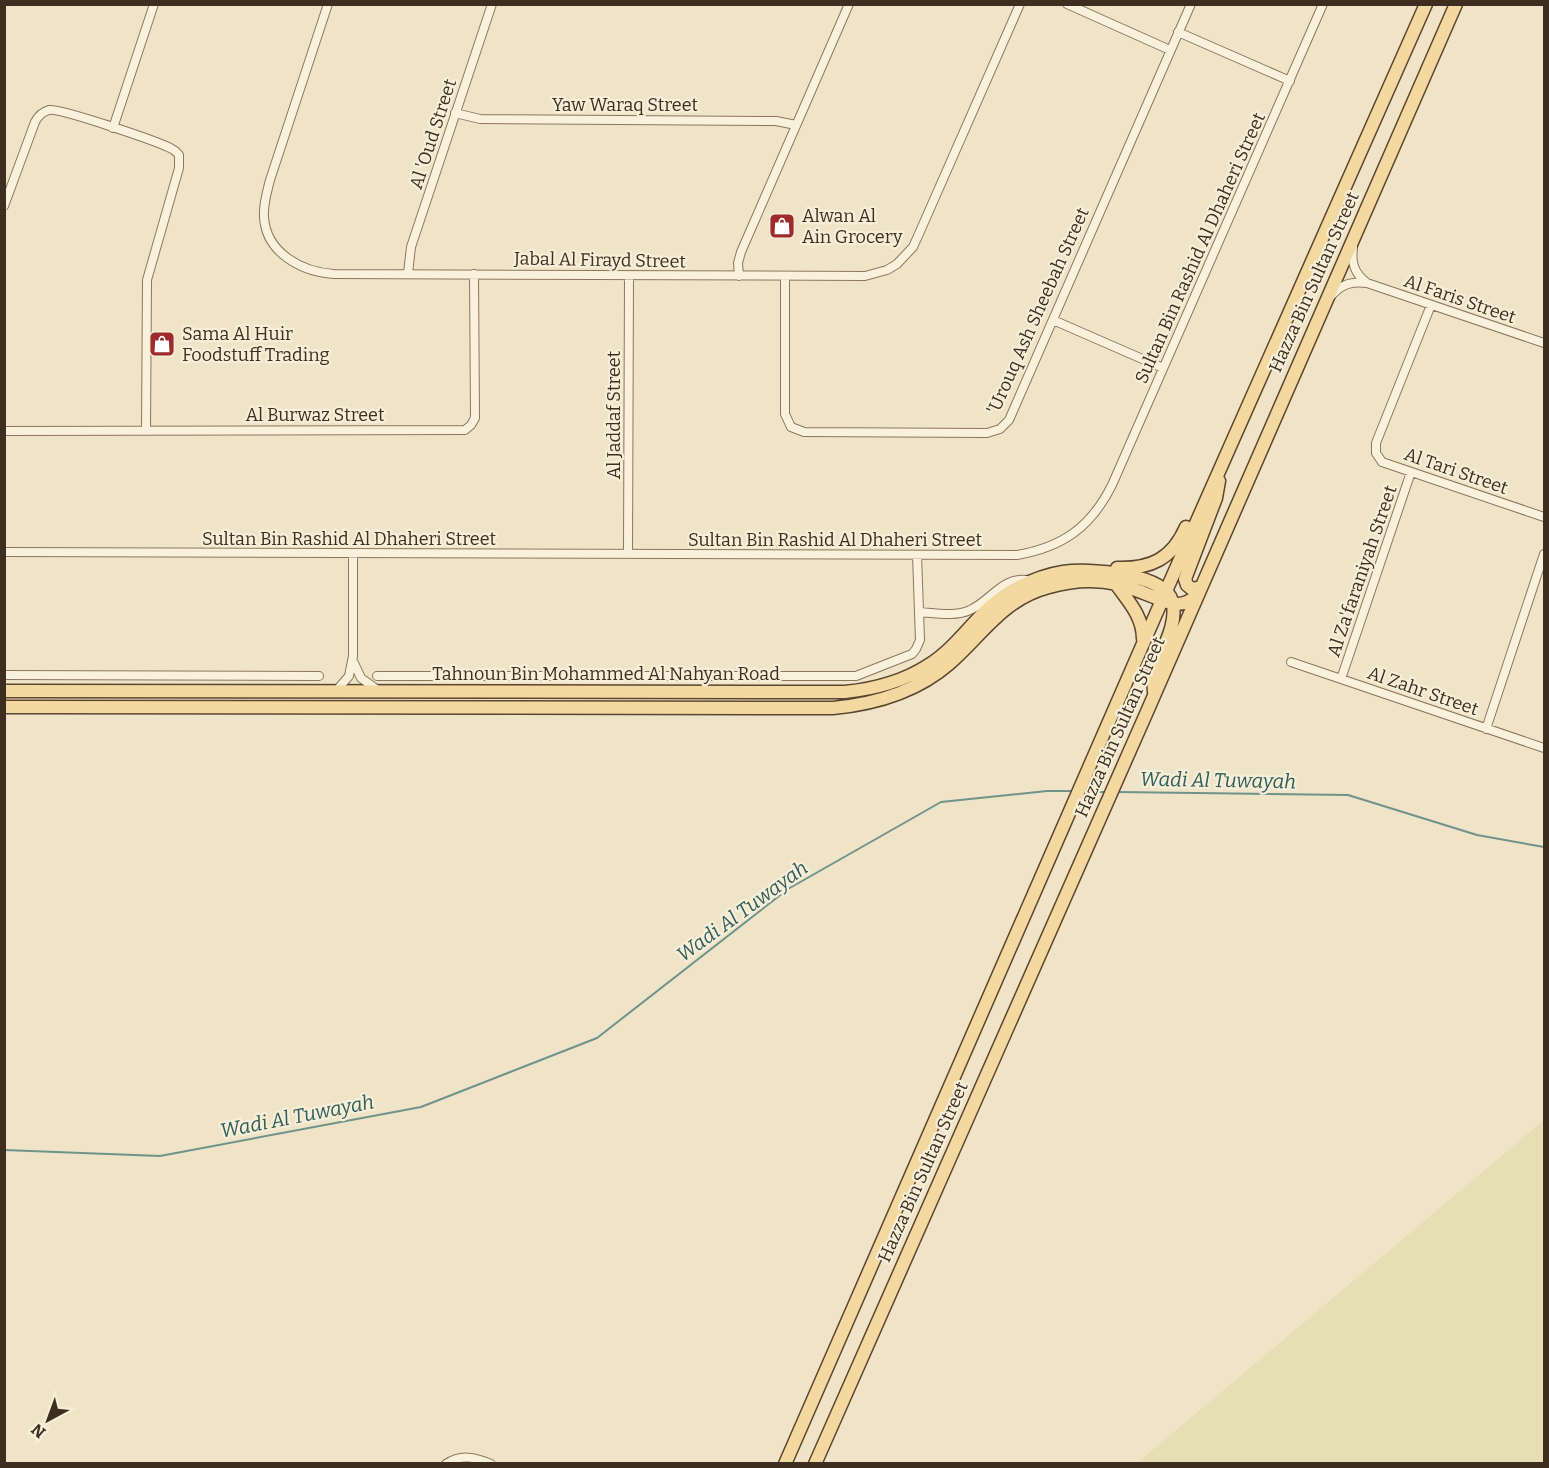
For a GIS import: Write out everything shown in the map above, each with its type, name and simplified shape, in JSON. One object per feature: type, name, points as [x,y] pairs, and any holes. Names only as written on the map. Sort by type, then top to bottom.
[{"type":"main road","name":"Hazza Bin Sultan Street","points":[[785,1464],[1143,643],[1167,598],[1219,471],[1426,4]]},
{"type":"main road","name":"Hazza Bin Sultan Street","points":[[814,1464],[1146,714],[1456,4]]},
{"type":"main road","points":[[1074,571],[1089,568],[1142,567],[1162,558],[1180,539],[1206,484],[1219,471]]},
{"type":"main road","points":[[1199,591],[1187,585],[1185,579],[1219,489],[1219,471]]},
{"type":"main road","name":"Tahnoun Bin Mohammed Al Nahyan Road","points":[[4,691],[845,692],[877,687],[907,677],[927,666],[945,654],[981,614],[999,599],[1032,581],[1052,574],[1101,571],[1129,576],[1142,579],[1167,598]]},
{"type":"main road","name":"Tahnoun Bin Mohammed Al Nahyan Road","points":[[4,707],[833,708],[859,705],[912,689],[942,669],[996,616],[1027,594],[1048,587],[1092,582],[1116,584],[1167,598]]},
{"type":"main road","points":[[1116,584],[1142,622],[1143,643]]},
{"type":"main road","points":[[1167,598],[1185,603],[1199,591]]},
{"type":"main road","points":[[1155,693],[1154,671],[1173,621],[1167,598]]},
{"type":"main road","points":[[43,707],[66,701],[132,700],[137,697],[140,690]]},
{"type":"main road","points":[[675,709],[703,704],[756,704],[762,701],[765,693]]},
{"type":"street","points":[[113,128],[154,4]]},
{"type":"street","name":"Jabal Al Firayd Street","points":[[328,4],[270,180],[264,218],[277,250],[292,262],[307,269],[334,274],[785,277],[865,276],[888,270],[906,256],[918,236],[1020,4]]},
{"type":"street","name":"Al 'Oud Street","points":[[408,273],[411,247],[492,4]]},
{"type":"street","points":[[739,276],[738,263],[741,252],[849,4]]},
{"type":"street","points":[[1067,4],[1170,50]]},
{"type":"street","name":"'Urouq Ash Sheebah Street","points":[[785,277],[785,414],[791,427],[804,432],[987,433],[1000,429],[1009,420],[1191,4]]},
{"type":"street","name":"Sultan Bin Rashid Al Dhaheri Street","points":[[4,552],[1017,555],[1046,548],[1072,536],[1105,500],[1323,4]]},
{"type":"street","points":[[1178,32],[1290,81]]},
{"type":"street","points":[[4,206],[35,122],[41,114],[51,110],[113,128],[175,150],[180,162],[147,280],[146,429]]},
{"type":"street","name":"Yaw Waraq Street","points":[[455,113],[480,119],[776,121],[796,125]]},
{"type":"street","points":[[1355,235],[1352,264],[1357,274],[1367,283]]},
{"type":"street","name":"Al Burwaz Street","points":[[4,431],[465,430],[475,418],[474,274]]},
{"type":"street","name":"Al Jaddaf Street","points":[[628,554],[629,276]]},
{"type":"street","points":[[1320,314],[1339,288],[1352,283],[1367,283]]},
{"type":"street","name":"Al Faris Street","points":[[1367,283],[1545,343]]},
{"type":"street","name":"Al Tari Street","points":[[1431,305],[1376,443],[1376,453],[1382,462],[1545,517]]},
{"type":"street","points":[[1053,320],[1163,368]]},
{"type":"street","name":"Al Za'faraniyah Street","points":[[1341,679],[1411,472]]},
{"type":"street","points":[[336,691],[349,676],[353,656],[353,554]]},
{"type":"street","points":[[1486,729],[1545,554]]},
{"type":"street","points":[[377,676],[850,677],[862,675],[914,652],[919,643],[917,555]]},
{"type":"street","points":[[919,612],[964,612],[973,609],[1011,581],[1020,579],[1032,581]]},
{"type":"street","points":[[353,656],[361,678],[380,692]]},
{"type":"street","name":"Al Zahr Street","points":[[1291,662],[1545,748]]},
{"type":"street","points":[[4,675],[319,676]]},
{"type":"street","points":[[57,691],[66,675]]},
{"type":"street","points":[[66,675],[75,691]]},
{"type":"street","points":[[641,692],[650,676]]},
{"type":"street","points":[[668,677],[673,693]]},
{"type":"street","points":[[446,1464],[458,1457],[470,1456],[491,1464]]},
{"type":"shaded area","points":[[1544,1120],[1544,1463],[1137,1463]]},
{"type":"waterway","name":"Wadi Al Tuwayah","points":[[4,1150],[160,1156],[421,1107],[597,1038],[788,889],[941,802],[1047,791],[1073,791]]},
{"type":"waterway","name":"Wadi Al Tuwayah","points":[[1085,792],[1106,792]]},
{"type":"waterway","name":"Wadi Al Tuwayah","points":[[1118,792],[1348,795],[1477,835],[1544,847]]},
{"type":"place","name":"Alwan Al Ain Grocery","points":[[782,226]]},
{"type":"place","name":"Sama Al Huir Foodstuff Trading","points":[[162,344]]}]
